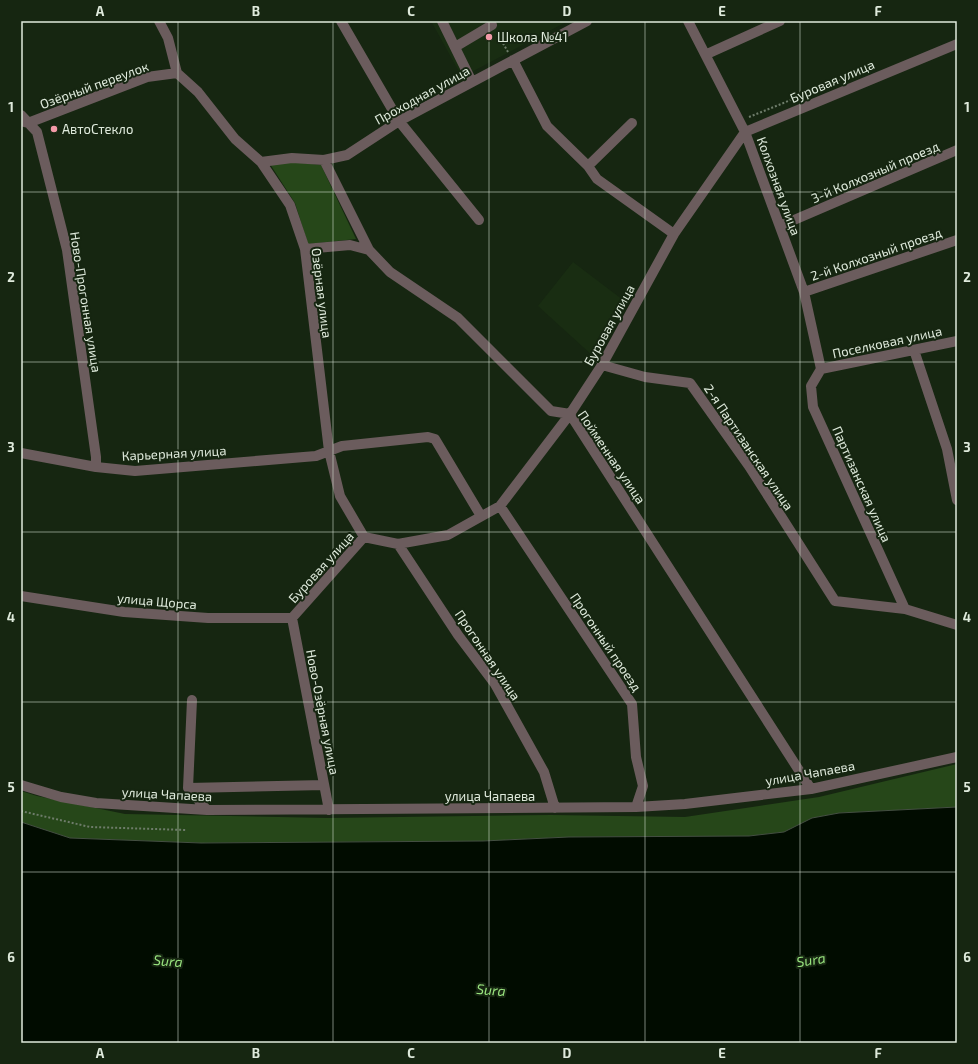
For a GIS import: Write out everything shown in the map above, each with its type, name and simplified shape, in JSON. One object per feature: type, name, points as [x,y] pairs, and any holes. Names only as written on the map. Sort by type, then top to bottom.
[{"type":"street","points":[[159,21],[168,38],[177,73]]},
{"type":"street","points":[[341,21],[399,121],[479,220]]},
{"type":"street","points":[[442,21],[472,82]]},
{"type":"street","name":"Проходная улица","points":[[261,162],[292,158],[324,160],[347,155],[399,121],[587,21]]},
{"type":"street","name":"Колхозная улица","points":[[688,21],[745,132],[804,292],[821,369]]},
{"type":"street","points":[[706,54],[780,21]]},
{"type":"street","points":[[455,46],[492,26]]},
{"type":"street","name":"Буровая улица","points":[[292,618],[364,537],[398,544],[448,534],[500,506],[570,414],[602,365],[674,234],[745,132],[957,44]]},
{"type":"street","points":[[513,60],[547,126],[588,166],[597,179],[674,234]]},
{"type":"street","name":"Озёрный переулок","points":[[24,122],[147,77],[177,73]]},
{"type":"street","name":"Озёрная улица","points":[[177,73],[198,92],[235,139],[261,162],[290,205],[305,249],[329,451],[340,496],[364,537]]},
{"type":"street","name":"Ново-Прогонная улица","points":[[21,115],[24,122],[37,132],[67,250],[96,457],[96,467]]},
{"type":"street","points":[[588,166],[632,123]]},
{"type":"street","name":"3-й Колхозный проезд","points":[[780,226],[957,150]]},
{"type":"street","points":[[324,160],[369,250]]},
{"type":"street","name":"2-й Колхозный проезд","points":[[804,292],[957,240]]},
{"type":"street","points":[[305,249],[350,245],[369,250]]},
{"type":"street","name":"Пойменная улица","points":[[369,250],[390,272],[458,318],[551,411],[570,414],[811,789]]},
{"type":"street","name":"Поселковая улица","points":[[821,369],[957,341]]},
{"type":"street","points":[[914,350],[952,449],[957,500]]},
{"type":"street","name":"2-я Партизанская улица","points":[[602,365],[645,377],[690,383],[749,466],[835,601],[905,609]]},
{"type":"street","name":"Партизанская улица","points":[[821,369],[811,386],[813,407],[905,609]]},
{"type":"street","name":"Карьерная улица","points":[[21,453],[96,467],[135,471],[316,456],[342,446],[428,437],[435,439],[481,516]]},
{"type":"street","name":"Прогонный проезд","points":[[500,506],[632,704],[636,757],[643,786],[636,807]]},
{"type":"street","name":"Прогонная улица","points":[[398,544],[458,635],[495,684],[544,772],[555,808]]},
{"type":"street","name":"улица Щорса","points":[[21,596],[124,612],[208,618],[292,618]]},
{"type":"street","points":[[905,609],[957,625]]},
{"type":"street","name":"Ново-Озёрная улица","points":[[292,618],[329,810]]},
{"type":"street","points":[[192,700],[188,788],[207,810]]},
{"type":"street","name":"улица Чапаева","points":[[21,785],[61,797],[96,803],[207,810],[636,807],[685,804],[811,789],[957,757]]},
{"type":"street","points":[[188,788],[324,785]]},
{"type":"path","points":[[492,26],[513,60]]},
{"type":"path","points":[[21,811],[90,827],[186,830]]},
{"type":"shaded area","name":"Школа №41","points":[[431,21],[568,21],[462,77]]},
{"type":"shaded area","points":[[293,162],[321,165],[356,239],[308,244],[295,203],[270,164]]},
{"type":"shaded area","points":[[573,262],[627,303],[604,336],[603,346],[594,357],[538,306]]},
{"type":"shaded area","points":[[957,764],[957,807],[839,813],[812,818],[784,832],[749,836],[569,837],[483,841],[201,843],[70,838],[21,822],[21,791],[37,796],[125,814],[327,818],[551,815],[685,817],[819,797]]},
{"type":"water","name":"Sura","points":[[957,807],[957,1043],[21,1043],[21,822],[70,838],[201,843],[483,841],[569,837],[749,836],[784,832],[812,818],[839,813]]},
{"type":"place","name":"Школа №41","points":[[489,37]]},
{"type":"place","name":"АвтоСтекло","points":[[54,129]]}]
